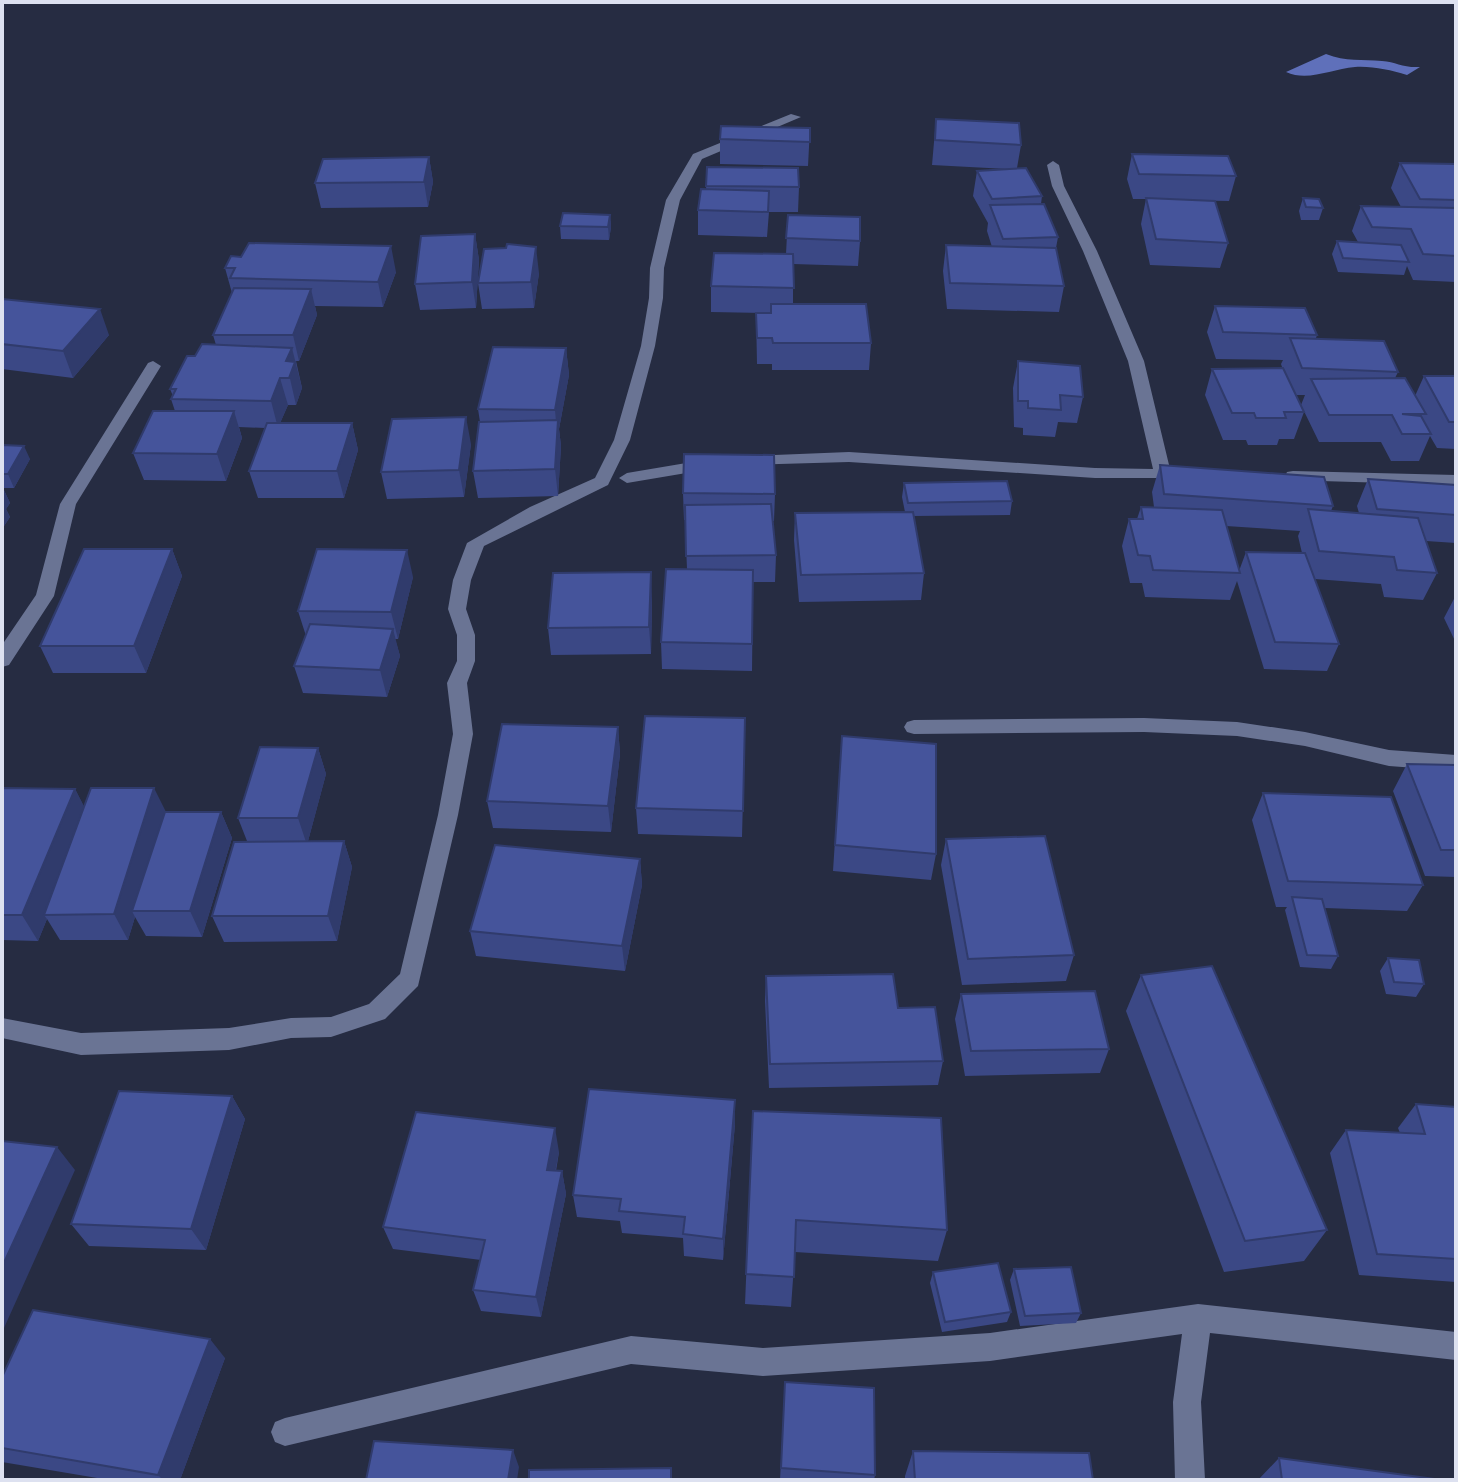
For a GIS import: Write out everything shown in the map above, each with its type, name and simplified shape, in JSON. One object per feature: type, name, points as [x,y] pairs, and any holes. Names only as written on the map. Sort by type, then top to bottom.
[{"type":"street","points":[[2,1028],[81,1044],[229,1039],[291,1028],[331,1027],[377,1012],[410,979],[442,844],[463,734],[457,683],[466,661],[466,635],[457,609],[462,580],[476,543],[602,481],[622,440],[648,346],[656,298],[657,268],[673,200],[697,157],[795,117]]},
{"type":"street","points":[[1053,165],[1058,186],[1090,251],[1136,361],[1163,474]]},
{"type":"street","points":[[2,660],[45,596],[68,504],[153,366]]},
{"type":"street","points":[[627,478],[728,461],[849,457],[1095,473],[1195,475]]},
{"type":"street","points":[[1274,476],[1456,480]]},
{"type":"street","points":[[914,727],[1144,725],[1237,729],[1305,739],[1389,758],[1456,763]]},
{"type":"street","points":[[1190,1480],[1187,1402],[1198,1318]]},
{"type":"street","points":[[285,1432],[631,1350],[763,1362],[990,1347],[1198,1318],[1456,1346]]},
{"type":"water","points":[[1326,54],[1420,67],[1407,75],[1362,67],[1303,76],[1286,72]]},
{"type":"building","points":[[936,119],[1019,123],[1021,145],[935,140]]},
{"type":"building","points":[[721,126],[810,128],[810,142],[720,139]]},
{"type":"building","points":[[1132,154],[1228,156],[1236,176],[1139,174]]},
{"type":"building","points":[[429,157],[424,182],[315,183],[323,159]]},
{"type":"building","points":[[1400,163],[1456,164],[1456,200],[1420,199]]},
{"type":"building","points":[[707,167],[798,168],[799,187],[706,186]]},
{"type":"building","points":[[1026,168],[1042,196],[992,199],[977,171]]},
{"type":"building","points":[[701,189],[769,191],[768,212],[698,210]]},
{"type":"building","points":[[1146,198],[1215,201],[1228,243],[1156,239]]},
{"type":"building","points":[[1303,198],[1319,199],[1323,208],[1306,207]]},
{"type":"building","points":[[1044,204],[1058,237],[1003,239],[990,205]]},
{"type":"building","points":[[1361,206],[1456,208],[1456,256],[1423,254],[1411,229],[1372,227]]},
{"type":"building","points":[[563,213],[610,215],[608,227],[560,226]]},
{"type":"building","points":[[788,215],[860,217],[860,241],[786,238]]},
{"type":"building","points":[[475,234],[472,282],[415,284],[421,236]]},
{"type":"building","points":[[1337,241],[1401,245],[1409,262],[1343,258]]},
{"type":"building","points":[[249,243],[391,246],[378,282],[230,278],[235,268],[225,268],[231,256],[241,257]]},
{"type":"building","points":[[507,244],[536,247],[531,282],[478,283],[484,249],[506,248]]},
{"type":"building","points":[[946,245],[1056,248],[1064,286],[950,283]]},
{"type":"building","points":[[714,253],[793,254],[794,288],[711,286]]},
{"type":"building","points":[[234,288],[311,289],[293,335],[213,335]]},
{"type":"building","points":[[2,299],[100,309],[63,351],[2,344]]},
{"type":"building","points":[[771,304],[866,304],[871,343],[773,343],[772,338],[757,338],[756,313],[771,313]]},
{"type":"building","points":[[1215,306],[1305,308],[1317,335],[1223,332]]},
{"type":"building","points":[[1290,338],[1384,341],[1398,372],[1302,368]]},
{"type":"building","points":[[202,344],[292,348],[286,361],[295,362],[289,378],[280,378],[271,401],[171,399],[176,389],[170,389],[187,356],[195,356]]},
{"type":"building","points":[[493,347],[566,348],[555,410],[478,409]]},
{"type":"building","points":[[1018,361],[1080,366],[1083,397],[1060,395],[1061,410],[1028,408],[1028,401],[1018,401]]},
{"type":"building","points":[[1283,368],[1304,412],[1284,412],[1286,418],[1256,418],[1254,413],[1232,413],[1212,369]]},
{"type":"building","points":[[1424,376],[1456,376],[1456,422],[1449,422]]},
{"type":"building","points":[[1405,378],[1426,414],[1402,414],[1421,416],[1431,434],[1402,434],[1392,415],[1329,415],[1311,379]]},
{"type":"building","points":[[153,411],[234,411],[217,454],[133,453]]},
{"type":"building","points":[[466,417],[459,470],[381,472],[392,419]]},
{"type":"building","points":[[558,420],[555,469],[473,471],[479,422]]},
{"type":"building","points":[[267,423],[352,423],[337,471],[249,471]]},
{"type":"building","points":[[2,445],[24,446],[8,474],[2,474]]},
{"type":"building","points":[[684,454],[774,455],[775,494],[683,493]]},
{"type":"building","points":[[1160,465],[1324,477],[1333,506],[1164,494]]},
{"type":"building","points":[[1368,479],[1456,485],[1456,515],[1377,509]]},
{"type":"building","points":[[1007,481],[1012,501],[908,503],[904,483]]},
{"type":"building","points":[[771,504],[776,555],[686,556],[685,505]]},
{"type":"building","points":[[1141,507],[1222,510],[1240,573],[1153,570],[1150,556],[1138,555],[1129,519],[1143,519]]},
{"type":"building","points":[[1308,509],[1418,518],[1437,573],[1397,570],[1394,557],[1319,551]]},
{"type":"building","points":[[913,512],[924,573],[801,575],[795,513]]},
{"type":"building","points":[[84,549],[172,549],[134,646],[40,646]]},
{"type":"building","points":[[317,549],[407,550],[391,612],[298,611]]},
{"type":"building","points":[[1246,552],[1305,553],[1339,644],[1275,642]]},
{"type":"building","points":[[666,569],[753,570],[752,644],[661,642]]},
{"type":"building","points":[[651,572],[649,627],[548,628],[553,573]]},
{"type":"building","points":[[310,624],[393,629],[380,670],[294,666]]},
{"type":"building","points":[[645,716],[745,718],[743,811],[636,808]]},
{"type":"building","points":[[502,724],[618,727],[608,806],[487,801]]},
{"type":"building","points":[[842,736],[936,744],[936,854],[835,845]]},
{"type":"building","points":[[260,747],[318,748],[298,818],[238,818]]},
{"type":"building","points":[[1407,764],[1456,765],[1456,850],[1441,850]]},
{"type":"building","points":[[2,788],[75,789],[22,915],[2,915]]},
{"type":"building","points":[[91,788],[154,788],[114,914],[44,915]]},
{"type":"building","points":[[1263,793],[1391,797],[1423,885],[1288,881]]},
{"type":"building","points":[[165,812],[221,812],[190,911],[132,911]]},
{"type":"building","points":[[1045,836],[1074,955],[968,959],[946,839]]},
{"type":"building","points":[[344,841],[328,916],[212,916],[234,842]]},
{"type":"building","points":[[495,845],[640,859],[622,946],[470,931]]},
{"type":"building","points":[[1292,897],[1322,899],[1338,956],[1307,955]]},
{"type":"building","points":[[1388,958],[1419,960],[1424,984],[1394,982]]},
{"type":"building","points":[[1212,966],[1327,1230],[1245,1241],[1141,975]]},
{"type":"building","points":[[893,974],[898,1008],[935,1007],[943,1061],[770,1064],[766,976]]},
{"type":"building","points":[[1095,991],[1109,1049],[971,1051],[961,994]]},
{"type":"building","points":[[589,1089],[735,1100],[723,1239],[683,1234],[685,1217],[619,1211],[621,1199],[573,1195]]},
{"type":"building","points":[[119,1091],[232,1096],[191,1229],[71,1224]]},
{"type":"building","points":[[1416,1104],[1456,1107],[1456,1259],[1377,1254],[1346,1130],[1425,1134]]},
{"type":"building","points":[[753,1111],[941,1118],[947,1230],[796,1220],[794,1277],[746,1274]]},
{"type":"building","points":[[416,1112],[555,1128],[547,1170],[562,1171],[536,1297],[473,1290],[485,1240],[383,1227]]},
{"type":"building","points":[[2,1141],[57,1147],[2,1267]]},
{"type":"building","points":[[998,1263],[1011,1312],[945,1322],[933,1272]]},
{"type":"building","points":[[1071,1267],[1081,1313],[1025,1316],[1014,1269]]},
{"type":"building","points":[[33,1310],[210,1339],[158,1475],[2,1448],[2,1377]]},
{"type":"building","points":[[785,1382],[874,1388],[875,1475],[781,1468]]},
{"type":"building","points":[[374,1441],[513,1450],[508,1480],[366,1480]]},
{"type":"building","points":[[913,1451],[1089,1453],[1093,1480],[915,1480]]},
{"type":"building","points":[[1279,1458],[1442,1480],[1282,1480]]},
{"type":"building","points":[[671,1468],[671,1480],[529,1480],[529,1470]]}]
